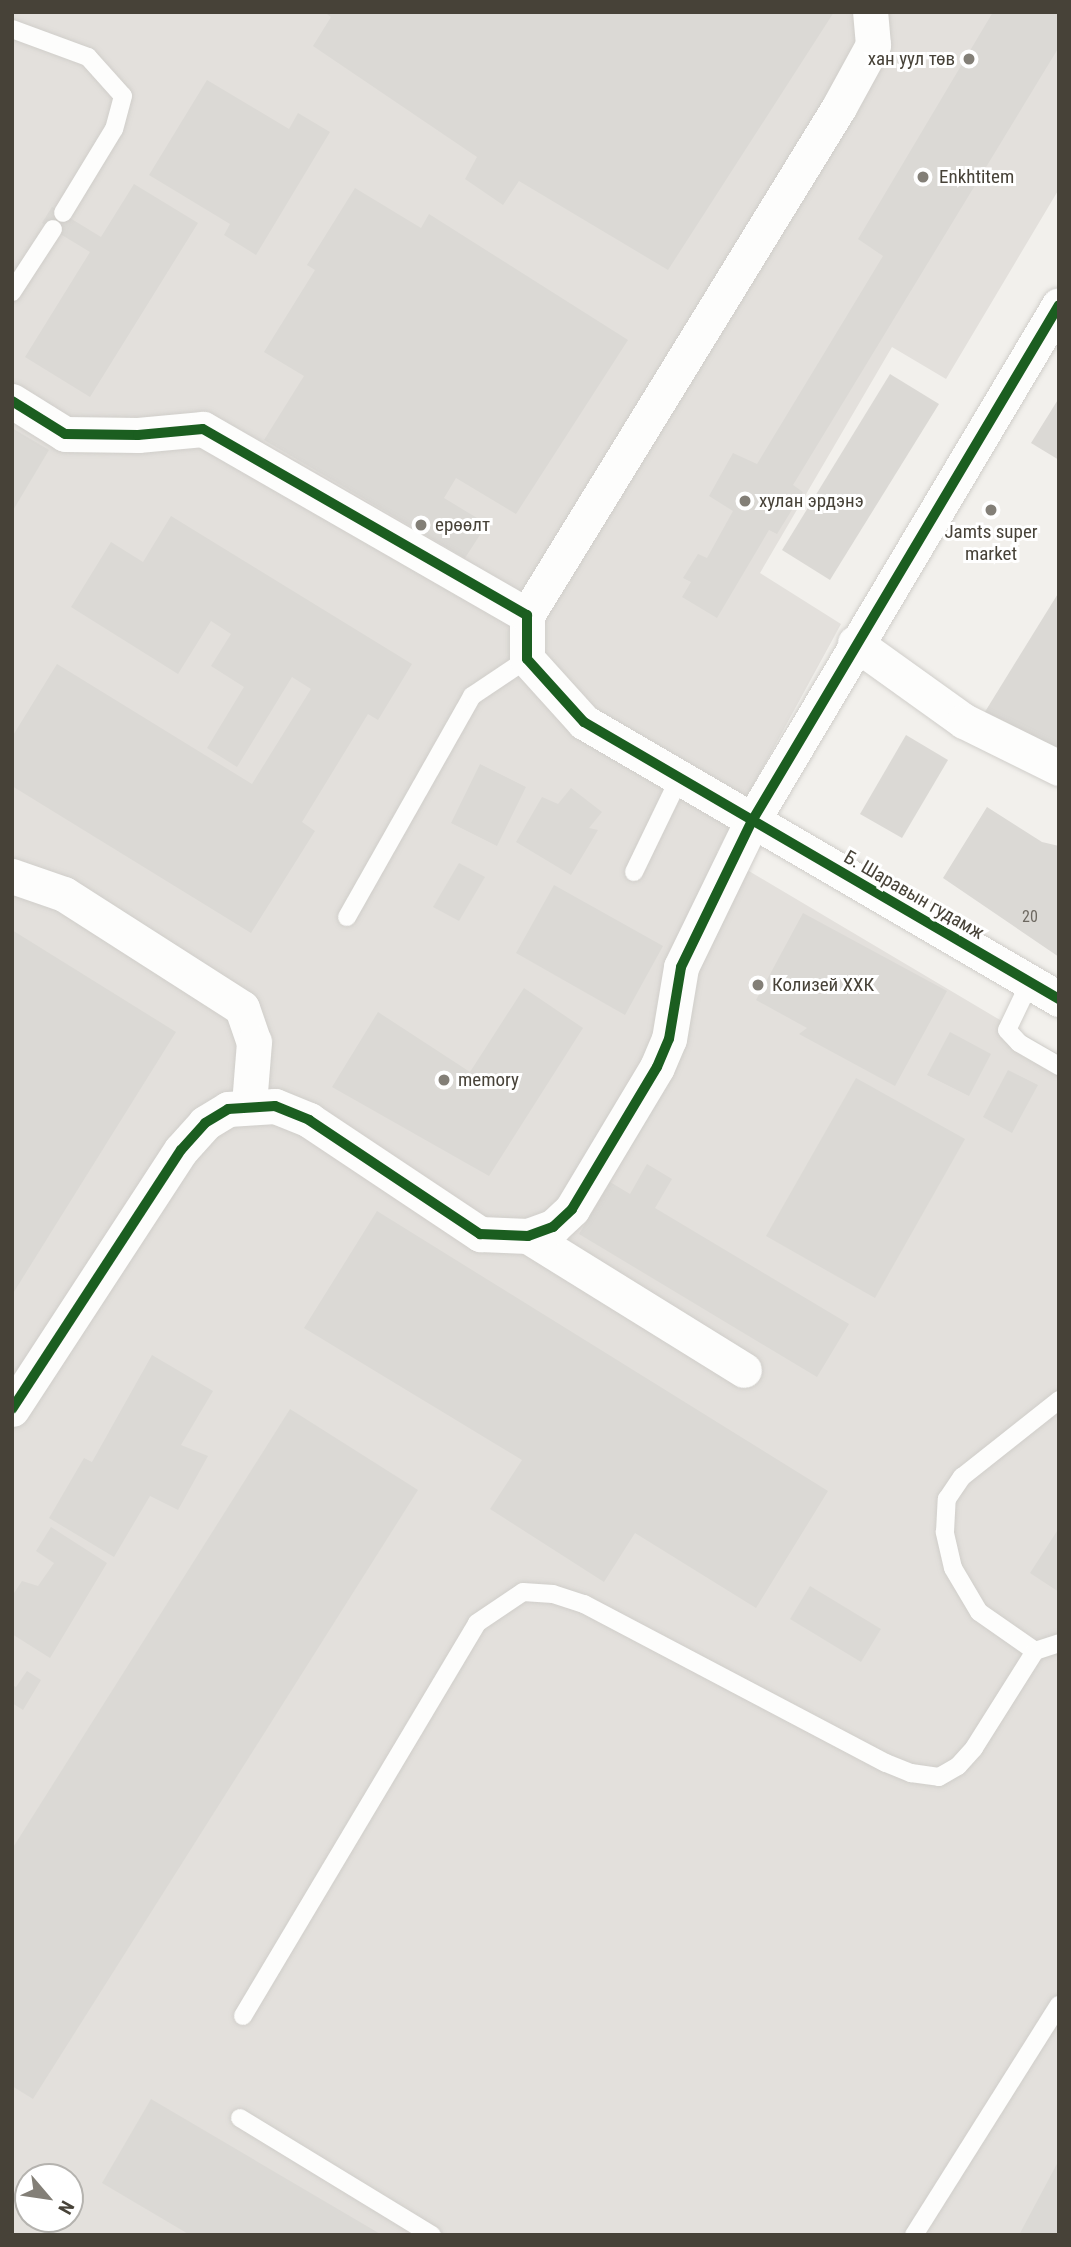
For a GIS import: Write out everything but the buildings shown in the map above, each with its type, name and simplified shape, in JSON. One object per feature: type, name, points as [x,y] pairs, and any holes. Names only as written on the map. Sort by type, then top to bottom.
[{"type":"street","points":[[527,659],[527,615],[839,107],[873,45],[870,12]]},
{"type":"street","points":[[12,1409],[181,1150],[205,1124],[228,1109],[249,1104],[275,1106],[309,1120],[480,1234],[528,1236],[553,1227],[572,1209],[657,1067],[669,1039],[681,967],[752,821],[855,643],[1059,305]]},
{"type":"street","points":[[12,401],[65,434],[138,435],[203,429],[527,615]]},
{"type":"street","points":[[855,643],[964,721],[1059,768]]},
{"type":"street","name":"Б. Шаравын гудамж","points":[[527,659],[584,722],[678,780],[1044,990]]},
{"type":"street","points":[[12,876],[64,894],[242,1008],[254,1042],[249,1104]]},
{"type":"street","points":[[528,1236],[744,1370]]},
{"type":"lane","points":[[12,29],[88,57],[122,96],[114,129],[63,214]]},
{"type":"lane","points":[[12,292],[53,229]]},
{"type":"lane","points":[[347,917],[472,696],[527,659]]},
{"type":"lane","points":[[634,872],[678,780]]},
{"type":"lane","points":[[1044,990],[1007,1030],[1019,1043],[1059,1066]]},
{"type":"lane","points":[[1035,1651],[979,1612],[953,1568],[945,1532],[947,1499],[962,1476],[1059,1400]]},
{"type":"lane","points":[[243,2016],[477,1623],[523,1592],[553,1594],[584,1604],[886,1763],[911,1773],[939,1777],[958,1766],[975,1748],[1035,1651],[1059,1643]]},
{"type":"lane","points":[[914,2235],[1059,2005]]},
{"type":"lane","points":[[240,2118],[432,2235]]},
{"type":"shaded area","points":[[12,12],[1059,12],[1059,189],[946,379],[892,347],[760,573],[841,624],[717,852],[1059,1055],[1059,2235],[12,2235]]},
{"type":"cycle path","points":[[12,1409],[181,1150],[205,1123],[228,1109],[275,1106],[309,1120],[480,1234],[528,1236],[553,1227],[572,1209],[657,1067],[669,1039],[681,967],[752,821],[1059,305]]},
{"type":"cycle path","points":[[12,401],[65,434],[138,435],[203,429],[527,615],[527,659],[584,722],[1059,999]]},
{"type":"place","name":"хан уул төв","points":[[969,59]]},
{"type":"place","name":"Enkhtitem","points":[[923,177]]},
{"type":"place","name":"хулан эрдэнэ","points":[[745,501]]},
{"type":"place","name":"Jamts super market","points":[[991,510]]},
{"type":"place","name":"ерөөлт","points":[[421,525]]},
{"type":"place","name":"Колизей ХХК","points":[[758,985]]},
{"type":"place","name":"memory","points":[[444,1080]]}]
